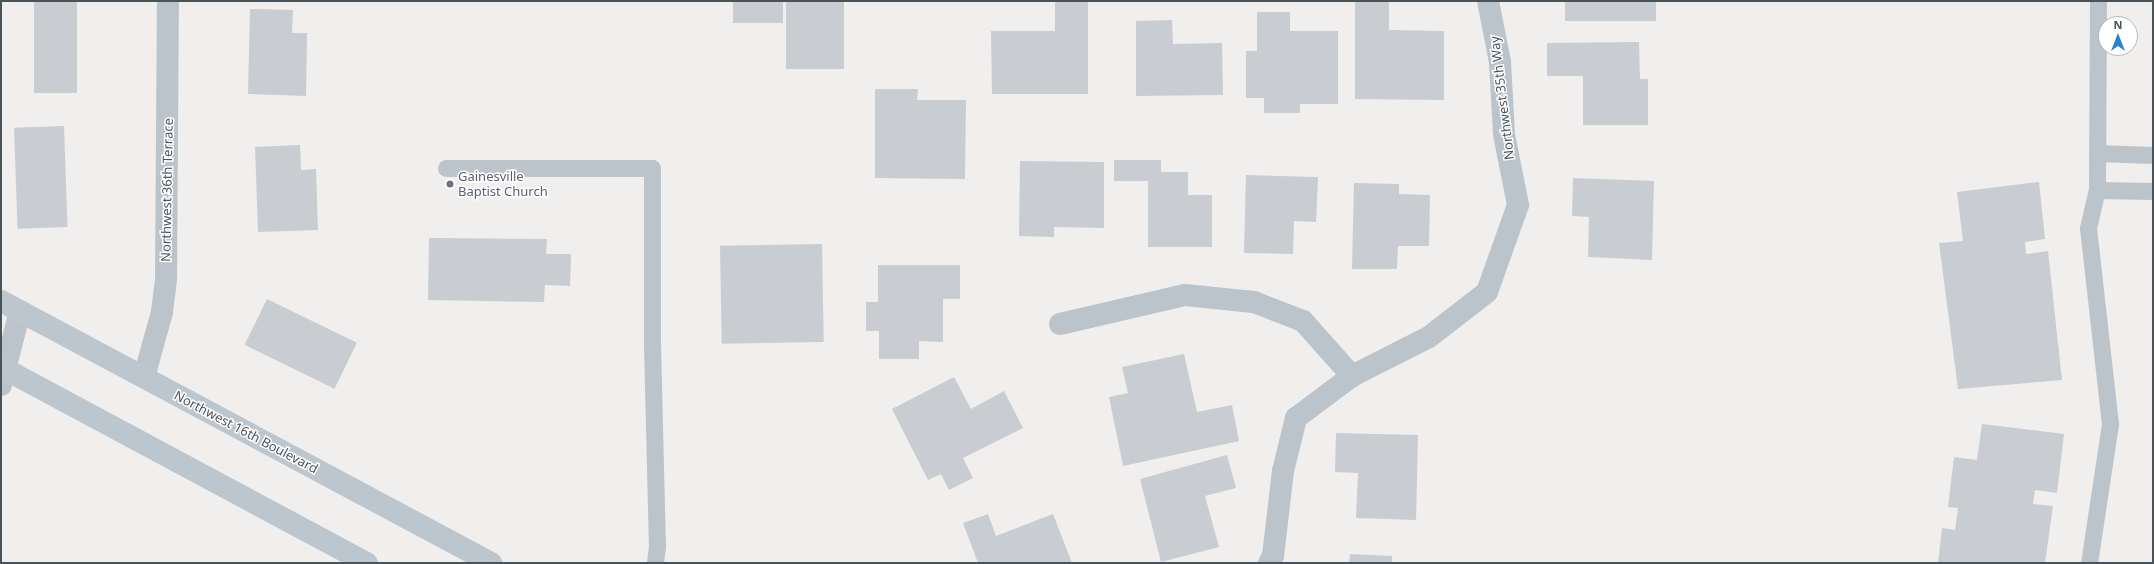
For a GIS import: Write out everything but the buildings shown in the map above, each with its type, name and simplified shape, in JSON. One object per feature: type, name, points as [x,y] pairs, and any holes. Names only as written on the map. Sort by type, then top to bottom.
[{"type":"main road","name":"Northwest 16th Boulevard","points":[[10,306],[491,563]]},
{"type":"main road","points":[[2,373],[367,563]]},
{"type":"street","name":"Northwest 36th Terrace","points":[[144,377],[162,312],[166,277],[168,1]]},
{"type":"street","name":"Northwest 35th Way","points":[[1269,563],[1273,556],[1283,471],[1296,418],[1352,376],[1428,337],[1487,292],[1518,205],[1504,134],[1500,62],[1488,1]]},
{"type":"street","points":[[1060,324],[1185,295],[1254,302],[1303,322],[1352,376]]},
{"type":"street","points":[[2,373],[10,306]]},
{"type":"lane","points":[[2089,563],[2110,424],[2088,228],[2097,190],[2098,1]]},
{"type":"lane","points":[[2097,153],[2153,155]]},
{"type":"lane","points":[[446,168],[652,168],[652,344],[657,546],[655,563]]},
{"type":"lane","points":[[2097,190],[2153,191]]},
{"type":"place","name":"Gainesville Baptist Church","points":[[450,184]]}]
